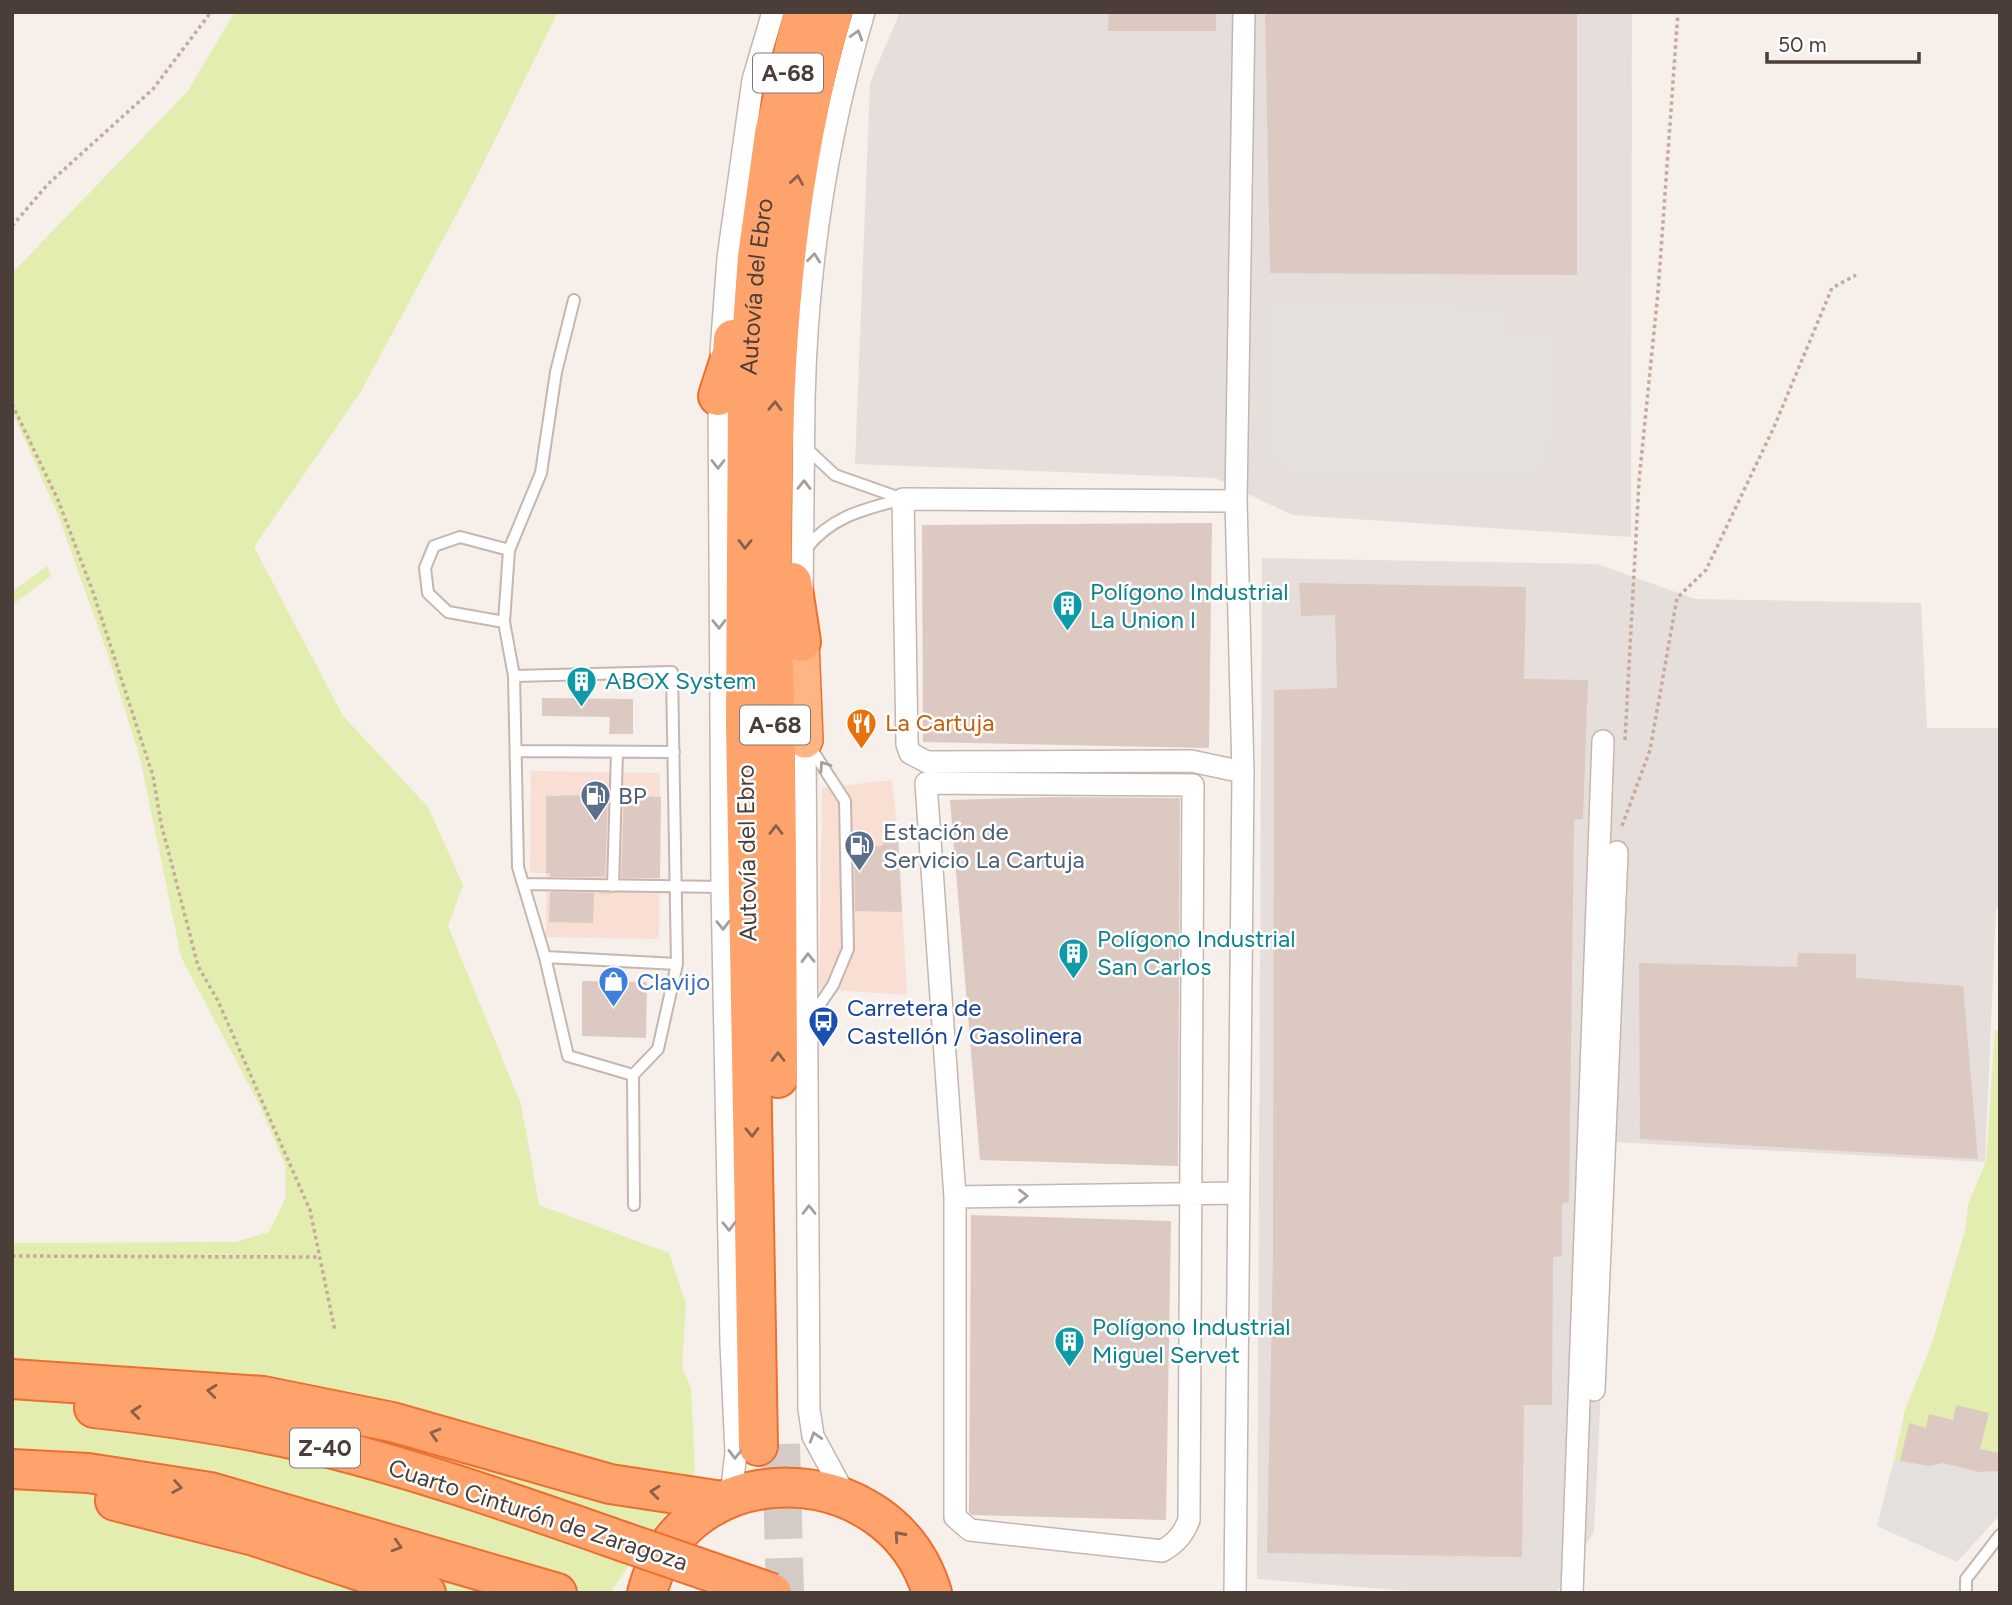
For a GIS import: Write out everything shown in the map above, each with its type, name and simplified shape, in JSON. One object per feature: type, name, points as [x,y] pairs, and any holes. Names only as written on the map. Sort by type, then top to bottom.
[{"type":"highway","name":"Autovía del Ebro","points":[[803,12],[774,134],[757,257],[747,397],[745,724],[770,1445],[773,641],[790,456],[775,397],[786,256],[812,84],[833,12]]},
{"type":"highway","points":[[718,396],[732,353],[740,255],[754,165],[774,134]]},
{"type":"highway","points":[[790,456],[805,740]]},
{"type":"highway","points":[[12,1379],[263,1396],[392,1422],[610,1484],[727,1499],[777,1486],[803,1486],[846,1497],[873,1511],[896,1531],[915,1554],[934,1589]]},
{"type":"highway","name":"Cuarto Cinturón de Zaragoza","points":[[12,1399],[158,1415],[305,1442],[525,1508],[772,1593]]},
{"type":"highway","points":[[12,1469],[88,1473],[210,1492],[557,1593]]},
{"type":"highway","points":[[12,1487],[87,1496],[213,1524],[324,1557],[426,1593]]},
{"type":"highway","points":[[647,1593],[662,1557],[680,1534],[727,1499]]},
{"type":"street","points":[[727,1499],[736,1452],[722,887],[718,396],[728,258],[747,121],[753,80],[773,12]]},
{"type":"street","points":[[801,642],[803,554],[790,456],[804,398],[814,255],[842,86],[864,12]]},
{"type":"street","points":[[1235,1593],[1243,772],[1236,501],[1244,12]]},
{"type":"street","points":[[1236,501],[902,499],[906,744],[918,759],[927,762],[1191,761],[1243,772]]},
{"type":"street","points":[[805,740],[809,1409],[813,1436],[846,1497]]},
{"type":"street","points":[[1572,1584],[1603,741]]},
{"type":"street","points":[[1193,785],[1189,1520],[1178,1540],[1162,1551],[970,1530],[955,1517],[955,1197],[926,783],[1193,785],[1243,772]]},
{"type":"street","points":[[1572,1584],[1588,1532],[1617,852]]},
{"type":"street","points":[[955,1197],[1239,1193]]},
{"type":"lane","points":[[574,300],[556,372],[541,473],[509,550],[504,622],[514,676],[518,867],[544,957],[568,1056],[633,1075]]},
{"type":"lane","points":[[790,456],[902,499]]},
{"type":"lane","points":[[803,554],[827,525],[866,508],[902,499]]},
{"type":"lane","points":[[504,622],[448,612],[428,593],[425,568],[434,546],[460,537],[509,550]]},
{"type":"lane","points":[[514,676],[672,672],[677,964],[658,1049],[633,1075],[634,1205]]},
{"type":"lane","points":[[805,740],[845,801],[848,939],[843,965],[808,1021]]},
{"type":"lane","points":[[516,751],[674,752]]},
{"type":"lane","points":[[613,886],[617,752]]},
{"type":"lane","points":[[523,884],[722,887]]},
{"type":"lane","points":[[544,957],[677,964]]},
{"type":"lane","points":[[1966,1593],[1966,1579],[2000,1535]]},
{"type":"path","points":[[12,226],[48,184],[153,89],[211,12]]},
{"type":"path","points":[[1602,779],[1624,745],[1639,481],[1658,292],[1678,12]]},
{"type":"path","points":[[1617,852],[1626,810],[1650,750],[1678,598],[1706,570],[1774,427],[1832,288],[1856,275]]},
{"type":"path","points":[[12,404],[58,500],[119,671],[153,776],[161,823],[198,966],[218,1001],[310,1210],[335,1331]]},
{"type":"path","points":[[12,1256],[319,1257]]},
{"type":"shaded area","points":[[900,12],[1632,12],[1631,537],[1292,515],[1215,478],[855,464],[870,83]]},
{"type":"shaded area","points":[[1269,299],[1508,307],[1506,333],[1555,337],[1553,433],[1547,459],[1529,478],[1295,474],[1272,458]]},
{"type":"shaded area","points":[[1262,558],[1597,564],[1695,599],[1921,603],[1927,728],[2000,728],[2000,909],[1996,909],[1985,1162],[1613,1142],[1594,1532],[1556,1593],[1435,1593],[1257,1579]]},
{"type":"shaded area","name":"BP","points":[[531,771],[660,773],[659,939],[546,937],[546,873],[530,873]]},
{"type":"shaded area","name":"Estación de Servicio La Cartuja","points":[[892,780],[898,835],[907,995],[819,989],[822,788]]},
{"type":"shaded area","points":[[1894,1460],[1929,1466],[1943,1463],[1979,1472],[2000,1471],[2000,1515],[1957,1562],[1877,1526]]},
{"type":"green space","points":[[235,12],[558,12],[475,180],[360,393],[254,547],[343,716],[428,807],[463,885],[448,926],[521,1104],[539,1205],[669,1253],[686,1304],[682,1367],[691,1388],[695,1471],[610,1593],[12,1593],[12,1243],[236,1242],[269,1232],[286,1197],[285,1165],[260,1106],[181,957],[141,762],[108,655],[57,512],[12,411],[12,273],[187,92]]},
{"type":"green space","points":[[47,566],[51,576],[12,605],[12,592]]},
{"type":"green space","points":[[1995,1030],[2000,1031],[2000,1471],[1979,1472],[1943,1463],[1929,1466],[1894,1460],[1905,1410],[1932,1343],[1966,1227],[1968,1204],[1986,1162]]},
{"type":"building","points":[[1109,12],[1216,12],[1216,31],[1108,31]]},
{"type":"building","points":[[1265,12],[1577,12],[1577,275],[1270,273]]},
{"type":"building","name":"Polígono Industrial La Union I","points":[[1212,523],[1209,748],[923,742],[922,525]]},
{"type":"building","points":[[1299,583],[1526,587],[1524,679],[1588,680],[1583,819],[1574,820],[1569,1202],[1562,1204],[1562,1256],[1553,1257],[1552,1405],[1524,1405],[1522,1557],[1267,1553],[1273,1255],[1274,690],[1337,688],[1335,615],[1301,616]]},
{"type":"building","points":[[542,698],[633,699],[633,734],[609,734],[610,717],[542,716]]},
{"type":"building","points":[[608,795],[605,877],[550,877],[550,873],[546,873],[546,796]]},
{"type":"building","points":[[624,796],[661,797],[660,878],[621,878]]},
{"type":"building","name":"Polígono Industrial San Carlos","points":[[1053,797],[1180,798],[1178,1166],[980,1160],[950,800]]},
{"type":"building","points":[[898,835],[902,912],[855,911],[854,847],[880,846],[883,845],[883,836]]},
{"type":"building","points":[[550,892],[610,893],[612,894],[594,893],[593,923],[549,922]]},
{"type":"building","points":[[1798,953],[1856,954],[1856,978],[1963,986],[1978,1159],[1640,1139],[1639,963],[1797,967]]},
{"type":"building","name":"Clavijo","points":[[582,981],[647,982],[646,1038],[582,1036]]},
{"type":"building","name":"Polígono Industrial Miguel Servet","points":[[971,1215],[1171,1221],[1166,1520],[972,1515],[969,1512]]},
{"type":"building","points":[[1956,1405],[1989,1413],[1980,1449],[2000,1453],[2000,1471],[1979,1472],[1943,1463],[1929,1466],[1900,1461],[1909,1423],[1926,1428],[1929,1414],[1953,1420]]},
{"type":"tunnel","points":[[781,1444],[785,1593]]},
{"type":"place","name":"Polígono Industrial La Union I","points":[[1067,633]]},
{"type":"place","name":"ABOX System","points":[[582,708]]},
{"type":"place","name":"La Cartuja","points":[[862,750]]},
{"type":"place","name":"BP","points":[[595,823]]},
{"type":"place","name":"Estación de Servicio La Cartuja","points":[[860,873]]},
{"type":"place","name":"Polígono Industrial San Carlos","points":[[1074,980]]},
{"type":"place","name":"Clavijo","points":[[614,1009]]},
{"type":"place","name":"Carretera de Castellón / Gasolinera","points":[[824,1049]]},
{"type":"place","name":"Polígono Industrial Miguel Servet","points":[[1069,1368]]}]
